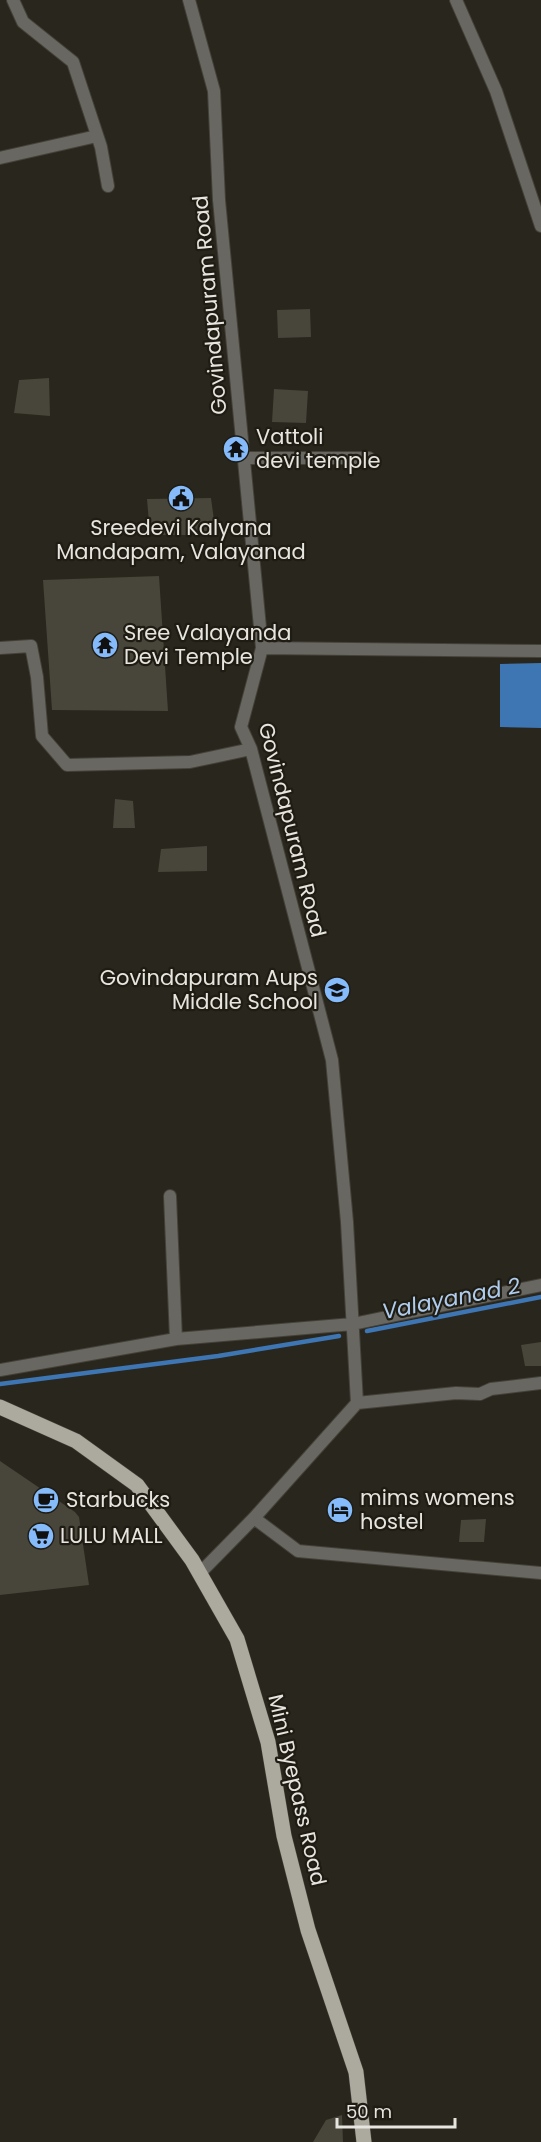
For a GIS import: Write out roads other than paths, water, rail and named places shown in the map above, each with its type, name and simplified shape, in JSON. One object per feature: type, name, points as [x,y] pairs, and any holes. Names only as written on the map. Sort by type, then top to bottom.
[{"type":"main road","name":"Mini Byepass Road","points":[[0,1407],[76,1441],[138,1485],[199,1574],[237,1639],[268,1742],[284,1836],[308,1930],[356,2072],[364,2142]]},
{"type":"street","points":[[13,0],[23,22],[73,62],[97,136],[108,186]]},
{"type":"street","name":"Govindapuram Road","points":[[189,0],[214,92],[219,200],[262,648],[241,727],[250,749],[332,1060],[357,1403]]},
{"type":"street","points":[[456,0],[496,91],[541,226]]},
{"type":"street","points":[[0,158],[97,136]]},
{"type":"street","points":[[244,458],[369,458]]},
{"type":"street","points":[[0,648],[31,646],[37,677],[42,736],[67,765],[189,762],[250,749]]},
{"type":"street","points":[[262,648],[541,651]]},
{"type":"street","points":[[170,1196],[176,1339]]},
{"type":"street","points":[[0,1370],[176,1339],[353,1324],[541,1285]]},
{"type":"street","points":[[199,1574],[254,1518],[357,1403],[456,1393],[480,1394],[491,1389],[541,1383]]},
{"type":"street","points":[[254,1518],[298,1551],[541,1573]]},
{"type":"water","points":[[541,663],[541,728],[500,727],[500,664]]},
{"type":"waterway","name":"Valayanad 2","points":[[367,1331],[541,1297]]},
{"type":"waterway","points":[[0,1384],[218,1356],[339,1336]]},
{"type":"place","name":"Vattoli devi temple","points":[[236,449]]},
{"type":"place","name":"Sreedevi Kalyana Mandapam, Valayanad","points":[[181,498]]},
{"type":"place","name":"Sree Valayanda Devi Temple","points":[[105,645]]},
{"type":"place","name":"Govindapuram Aups Middle School","points":[[337,990]]},
{"type":"place","name":"Starbucks","points":[[46,1500]]},
{"type":"place","name":"mims womens hostel","points":[[340,1510]]},
{"type":"place","name":"LULU MALL","points":[[41,1536]]}]
